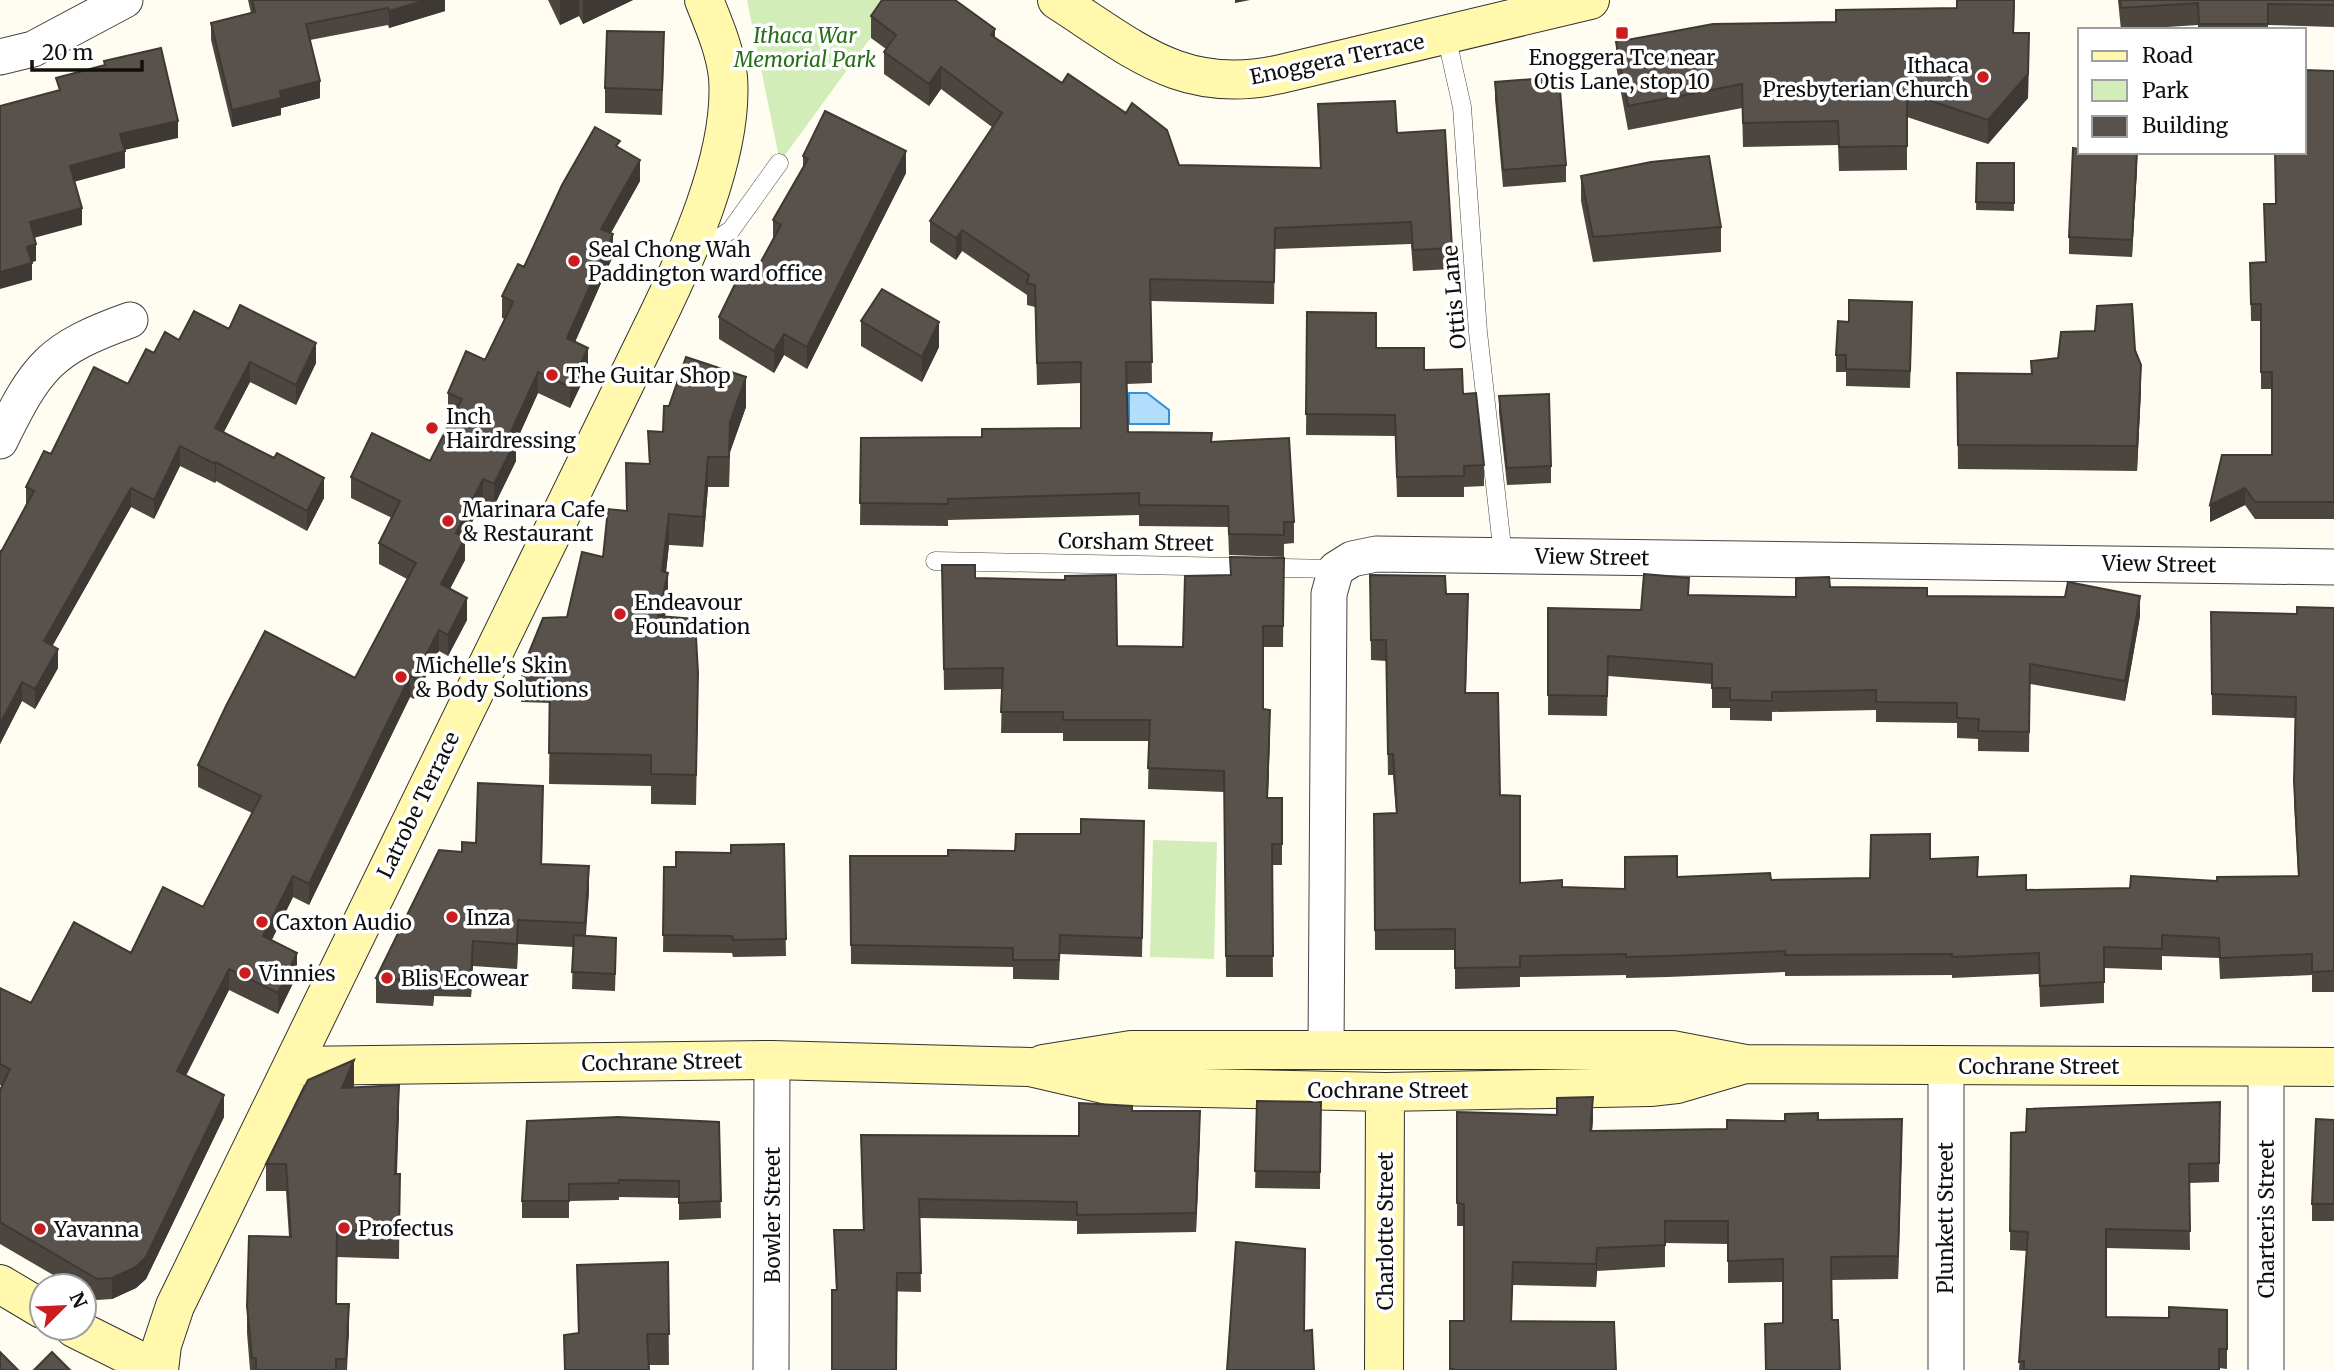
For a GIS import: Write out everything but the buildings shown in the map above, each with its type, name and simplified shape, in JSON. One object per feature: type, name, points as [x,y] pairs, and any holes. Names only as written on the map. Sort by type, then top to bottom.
[{"type":"street","points":[[0,57],[33,49],[125,0]]},
{"type":"street","name":"Latrobe Terrace","points":[[159,1370],[162,1345],[175,1306],[293,1066],[360,922],[669,295],[690,245],[716,165],[728,94],[724,56],[704,0]]},
{"type":"street","name":"Enoggera Terrace","points":[[1057,0],[1168,68],[1203,79],[1226,81],[1252,80],[1590,0]]},
{"type":"street","points":[[0,441],[23,396],[52,359],[84,337],[130,320]]},
{"type":"street","name":"View Street","points":[[1336,569],[1364,554],[2334,567]]},
{"type":"street","points":[[1326,1050],[1329,594],[1336,569]]},
{"type":"street","name":"Cochrane Street","points":[[1030,1067],[1110,1051],[1326,1050],[1672,1050],[1745,1064],[2334,1067]]},
{"type":"street","name":"Cochrane Street","points":[[293,1066],[772,1060],[1030,1067],[1112,1086],[1385,1093],[1650,1087],[1677,1084],[1745,1064]]},
{"type":"street","name":"Bowler Street","points":[[771,1370],[772,1060]]},
{"type":"street","name":"Plunkett Street","points":[[1946,1065],[1946,1370]]},
{"type":"street","name":"Charteris Street","points":[[2266,1067],[2266,1370]]},
{"type":"street","name":"Charlotte Street","points":[[1384,1370],[1385,1093]]},
{"type":"street","points":[[0,1284],[28,1301]]},
{"type":"street","points":[[98,1340],[159,1370]]},
{"type":"lane","name":"Ottis Lane","points":[[1446,35],[1462,107],[1478,332],[1503,555]]},
{"type":"lane","points":[[690,245],[720,237],[731,230],[779,163]]},
{"type":"lane","name":"Corsham Street","points":[[935,561],[1336,569]]},
{"type":"green space","name":"Ithaca War Memorial Park","points":[[747,0],[898,0],[780,162]]},
{"type":"green space","points":[[1153,840],[1217,842],[1214,959],[1150,957]]},
{"type":"water","points":[[1129,393],[1147,393],[1169,410],[1169,424],[1129,424]]},
{"type":"place","name":"Enoggera Tce near Otis Lane, stop 10","points":[[1622,33]]},
{"type":"place","name":"Ithaca Presbyterian Church","points":[[1983,77]]},
{"type":"place","name":"Seal Chong Wah Paddington ward office","points":[[574,261]]},
{"type":"place","name":"The Guitar Shop","points":[[552,375]]},
{"type":"place","name":"Inch Hairdressing","points":[[432,428]]},
{"type":"place","name":"Marinara Cafe & Restaurant","points":[[448,521]]},
{"type":"place","name":"Endeavour Foundation","points":[[620,614]]},
{"type":"place","name":"Michelle's Skin & Body Solutions","points":[[401,677]]},
{"type":"place","name":"Inza","points":[[452,917]]},
{"type":"place","name":"Caxton Audio","points":[[262,922]]},
{"type":"place","name":"Vinnies","points":[[245,973]]},
{"type":"place","name":"Blis Ecowear","points":[[387,978]]},
{"type":"place","name":"Profectus","points":[[344,1228]]},
{"type":"place","name":"Yavanna","points":[[40,1229]]}]
